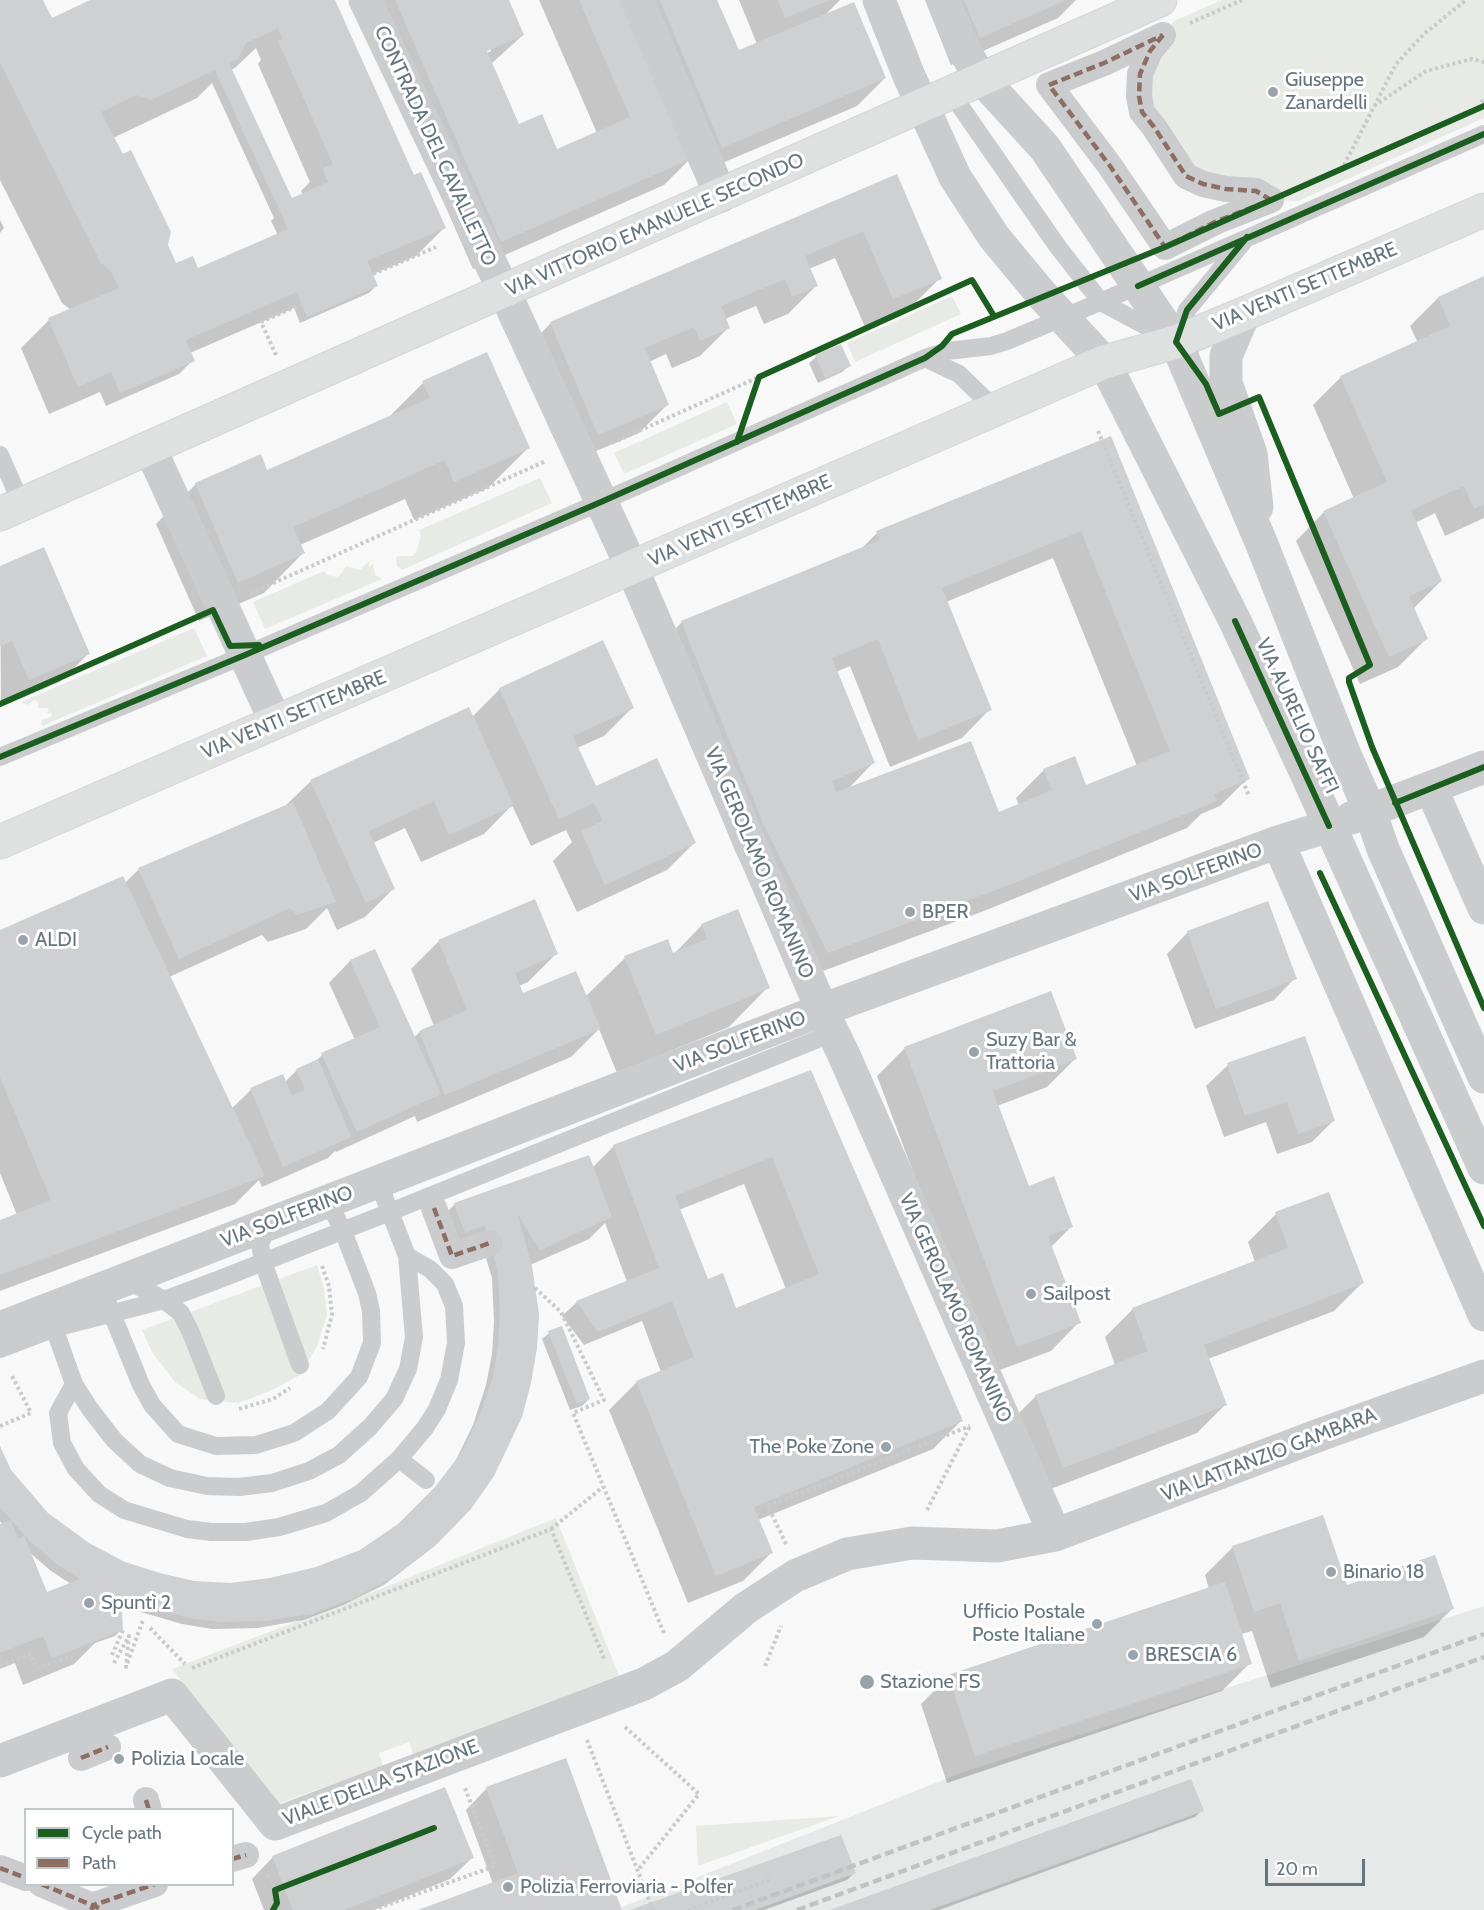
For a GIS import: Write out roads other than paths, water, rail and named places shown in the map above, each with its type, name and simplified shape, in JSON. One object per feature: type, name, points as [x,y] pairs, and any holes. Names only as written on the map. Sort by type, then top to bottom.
[{"type":"main road","name":"VIA VITTORIO EMANUELE SECONDO","points":[[11,509],[721,196],[1150,2]]},
{"type":"main road","name":"VIA VENTI SETTEMBRE","points":[[0,842],[1104,362],[1176,342],[1484,210]]},
{"type":"street","name":"CONTRADA DEL CAVALLETTO","points":[[365,0],[504,291]]},
{"type":"street","points":[[637,0],[721,196]]},
{"type":"street","name":"VIA AURELIO SAFFI","points":[[879,0],[936,100],[955,177],[994,237],[1043,296],[1104,362],[1234,621],[1484,1168]]},
{"type":"street","name":"VIA AURELIO SAFFI","points":[[943,0],[965,52],[981,78],[1046,148],[1176,342],[1261,542],[1383,849],[1484,1077]]},
{"type":"street","points":[[1163,35],[1150,51],[1140,75],[1139,96],[1142,112],[1155,127],[1186,176],[1203,184],[1226,189],[1256,191],[1271,200],[1215,222],[1165,247],[1110,166],[1049,85],[1104,63],[1163,35]]},
{"type":"street","name":"VIA GEROLAMO ROMANINO","points":[[504,291],[632,568],[828,1021],[1055,1535]]},
{"type":"street","name":"VIA AURELIO SAFFI","points":[[1244,314],[1226,356],[1226,383],[1251,454],[1261,542]]},
{"type":"street","points":[[150,448],[276,723]]},
{"type":"street","name":"VIA SOLFERINO","points":[[0,1328],[51,1319],[270,1223],[378,1181],[828,1021],[1278,843],[1370,812],[1484,767]]},
{"type":"street","points":[[1431,788],[1484,908]]},
{"type":"street","points":[[1278,843],[1484,1315]]},
{"type":"street","points":[[434,1208],[452,1256],[490,1243]]},
{"type":"street","name":"VIA LATTANZIO GAMBARA","points":[[644,1683],[678,1666],[746,1608],[795,1576],[847,1554],[912,1543],[997,1546],[1055,1535],[1484,1376]]},
{"type":"street","name":"VIALE DELLA STAZIONE","points":[[0,1761],[172,1695],[275,1824],[644,1683]]},
{"type":"street","points":[[81,1758],[108,1747]]},
{"type":"street","points":[[0,1868],[24,1877]]},
{"type":"street","points":[[46,1886],[96,1908],[150,1886]]},
{"type":"lane","points":[[936,100],[1101,302],[1176,342],[1187,310],[1247,237]]},
{"type":"lane","points":[[0,757],[601,502],[925,358],[947,351],[991,346],[1064,317],[1484,134]]},
{"type":"lane","points":[[925,358],[959,374],[995,410]]},
{"type":"lane","points":[[0,455],[11,509]]},
{"type":"lane","points":[[112,1294],[164,1300],[390,1212],[828,1021]]},
{"type":"lane","points":[[0,1349],[51,1319],[74,1384],[90,1410],[114,1440],[140,1464],[170,1478],[207,1486],[239,1487],[272,1483],[309,1471],[339,1455],[370,1427],[394,1398],[408,1369],[414,1337],[407,1256],[378,1181]]},
{"type":"lane","points":[[112,1294],[141,1385],[152,1405],[178,1434],[216,1446],[256,1445],[294,1433],[328,1411],[359,1377],[372,1343],[371,1311],[367,1293],[343,1231],[328,1201]]},
{"type":"lane","points":[[270,1223],[260,1244],[262,1262],[300,1365]]},
{"type":"lane","points":[[74,1384],[58,1413],[62,1443],[76,1469],[99,1494],[124,1510],[187,1529],[212,1532],[246,1532],[279,1527],[326,1513],[361,1493],[399,1459],[425,1428],[437,1409],[449,1380],[456,1343],[454,1306],[445,1284],[430,1269],[407,1256]]},
{"type":"lane","points":[[112,1294],[164,1300],[181,1313],[223,1402]]},
{"type":"lane","points":[[399,1459],[426,1480]]},
{"type":"railway","points":[[733,1910],[1484,1634]]},
{"type":"railway","points":[[797,1910],[1484,1657]]},
{"type":"place","name":"Giuseppe Zanardelli","points":[[1273,92]]},
{"type":"place","name":"BPER","points":[[910,912]]},
{"type":"place","name":"ALDI","points":[[23,940]]},
{"type":"place","name":"Suzy Bar & Trattoria","points":[[974,1052]]},
{"type":"place","name":"Sailpost","points":[[1031,1294]]},
{"type":"place","name":"The Poke Zone","points":[[886,1447]]},
{"type":"place","name":"Binario 18","points":[[1331,1572]]},
{"type":"place","name":"Spuntì 2","points":[[89,1603]]},
{"type":"place","name":"Ufficio Postale Poste Italiane","points":[[1097,1624]]},
{"type":"place","name":"BRESCIA 6","points":[[1133,1655]]},
{"type":"place","name":"Stazione FS","points":[[867,1682]]},
{"type":"place","name":"Polizia Locale","points":[[119,1759]]},
{"type":"place","name":"Polizia Ferroviaria - Polfer","points":[[508,1887]]}]
